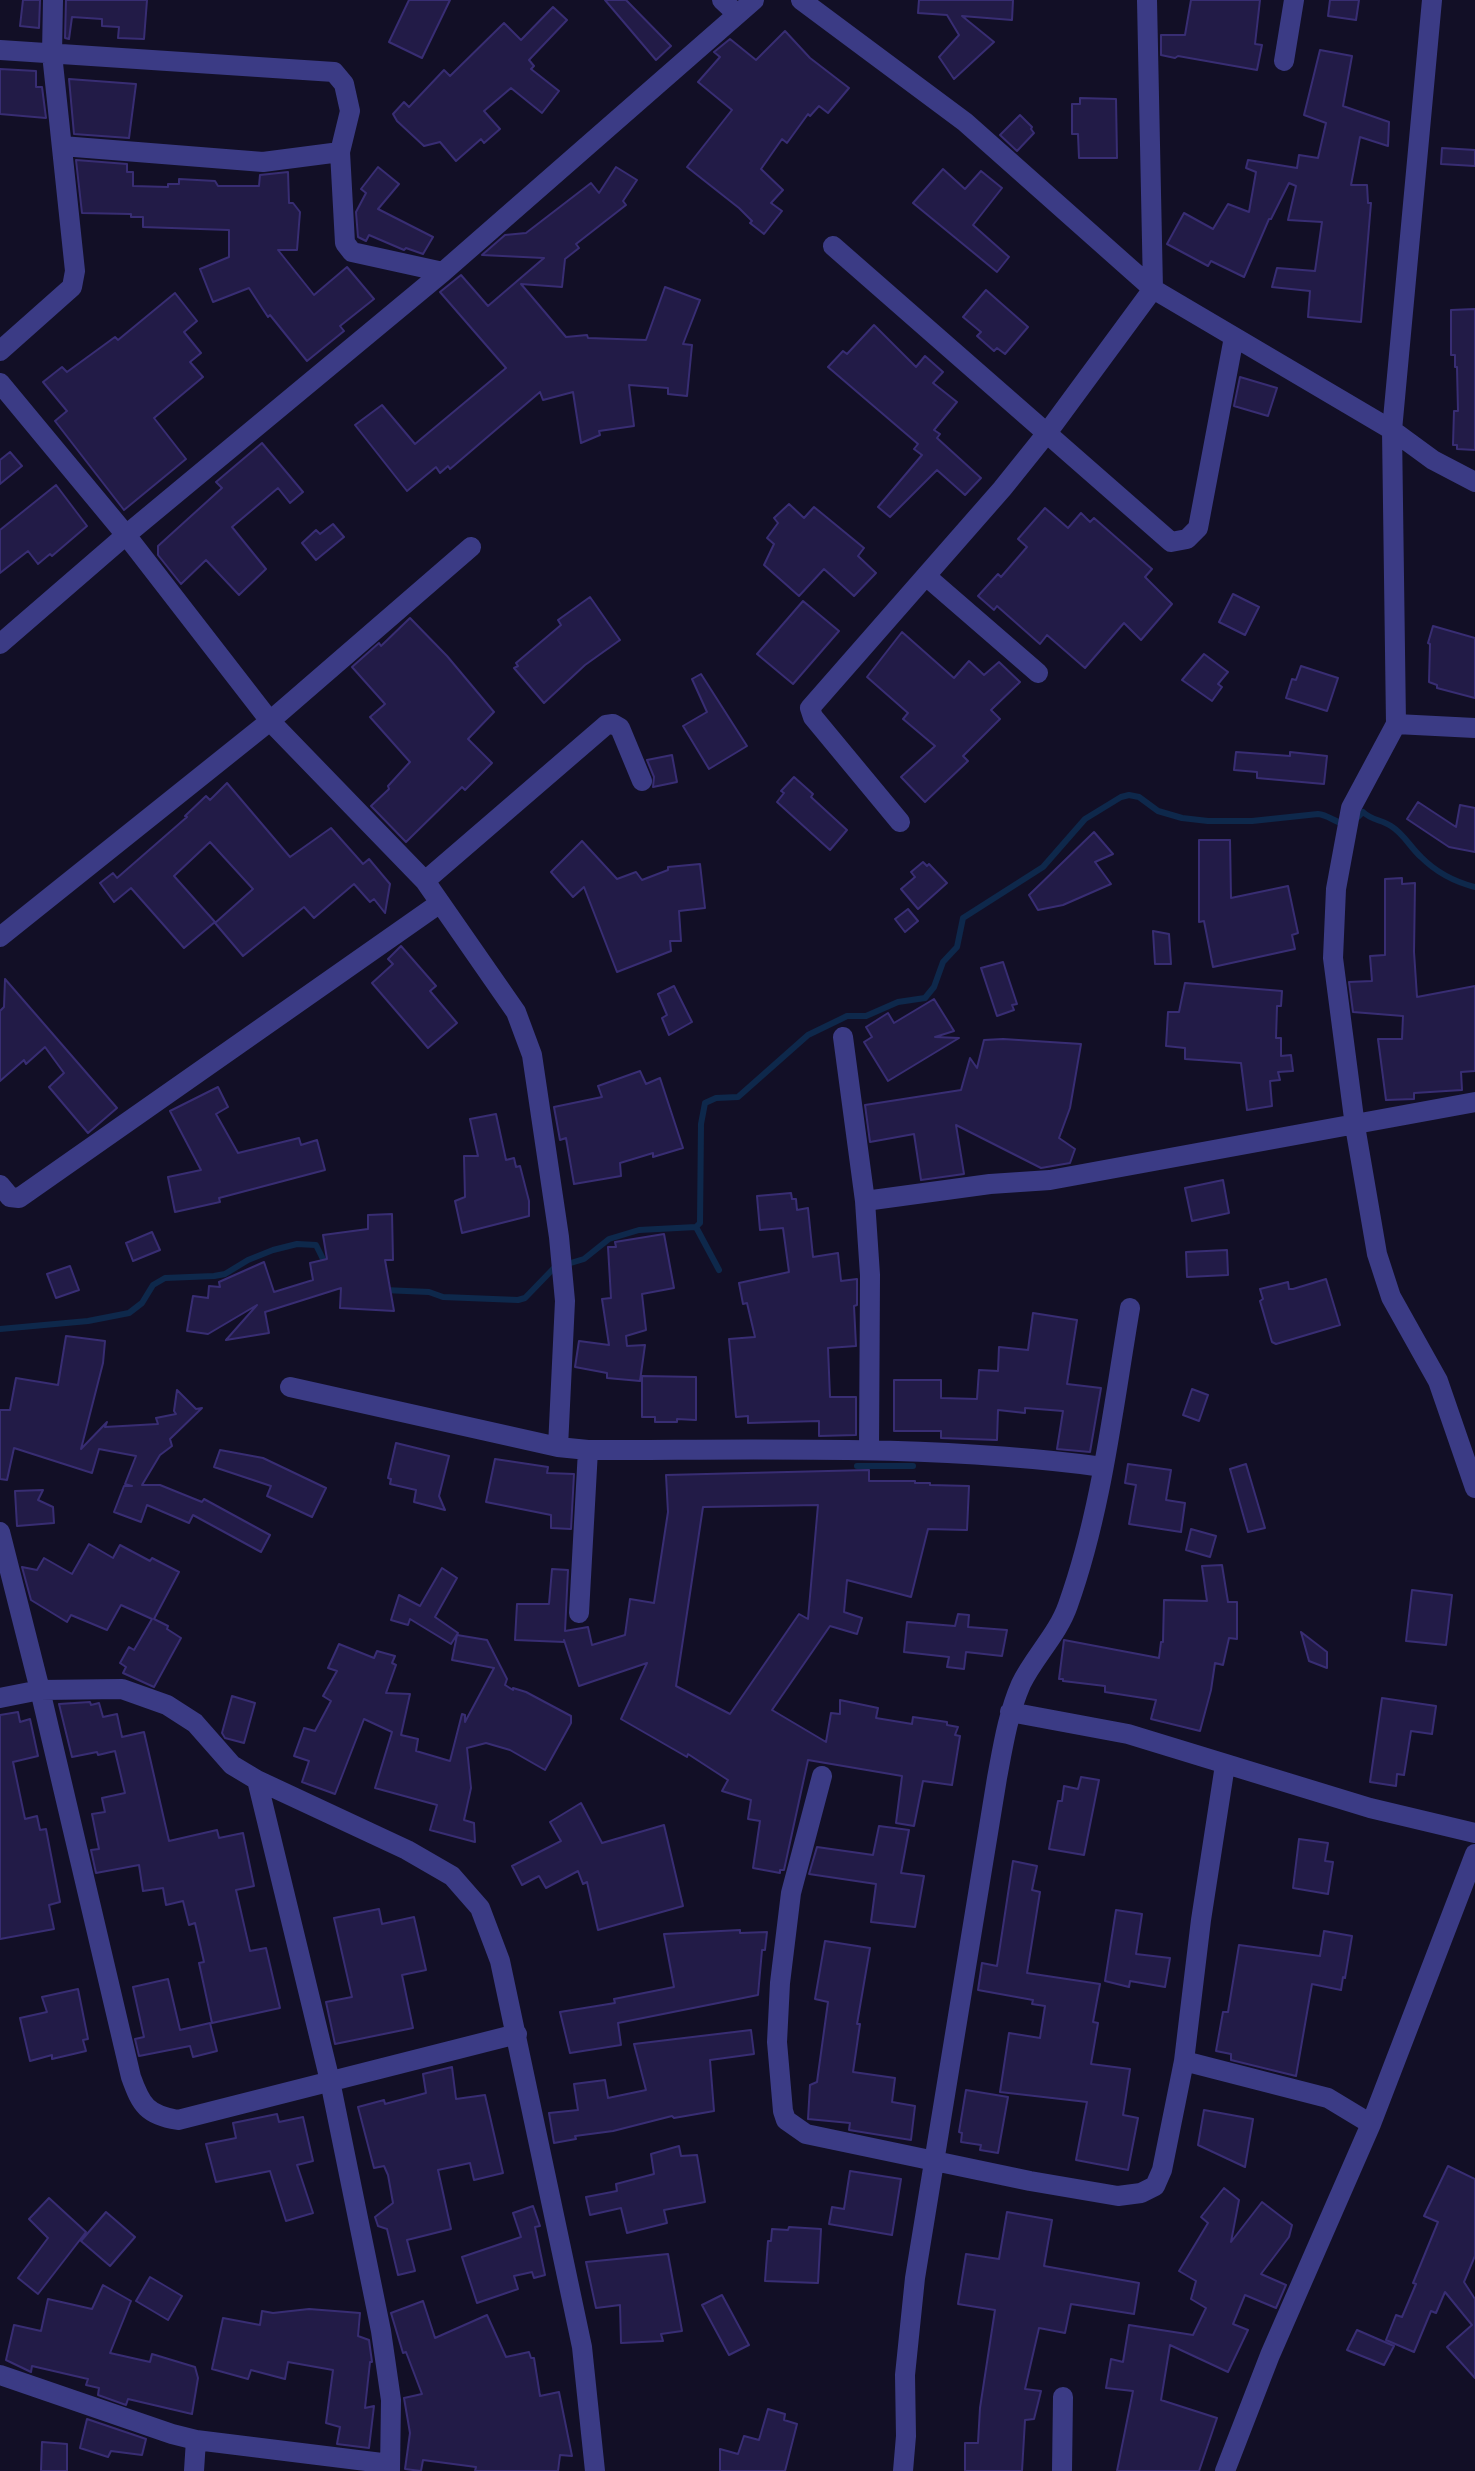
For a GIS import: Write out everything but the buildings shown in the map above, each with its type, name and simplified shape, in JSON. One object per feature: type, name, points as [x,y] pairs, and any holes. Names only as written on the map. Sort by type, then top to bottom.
[{"type":"street","points":[[0,351],[72,287],[75,271],[52,54],[53,0]]},
{"type":"street","points":[[722,0],[737,14]]},
{"type":"street","points":[[0,644],[126,535],[443,272],[754,0]]},
{"type":"street","points":[[801,0],[965,122],[1153,289],[1392,430],[1433,460],[1475,482]]},
{"type":"street","points":[[900,822],[813,717],[810,708],[1002,489],[1153,289],[1147,0]]},
{"type":"street","points":[[1284,61],[1294,0]]},
{"type":"street","points":[[1432,0],[1392,430],[1396,724],[1351,808],[1336,889],[1333,958],[1355,1126],[1377,1254],[1391,1297],[1438,1381],[1475,1488]]},
{"type":"street","points":[[0,50],[334,72],[344,84],[350,111],[340,152],[345,243],[352,252],[443,272]]},
{"type":"street","points":[[62,146],[263,162],[340,152]]},
{"type":"street","points":[[833,246],[1171,542],[1187,539],[1198,528],[1234,337]]},
{"type":"street","points":[[0,383],[126,535],[270,721],[425,881],[516,1012],[532,1055],[559,1237],[565,1301],[558,1447]]},
{"type":"street","points":[[0,937],[270,721],[471,547]]},
{"type":"street","points":[[926,576],[1038,673]]},
{"type":"street","points":[[425,881],[606,725],[613,724],[620,728],[642,781]]},
{"type":"street","points":[[1396,724],[1475,728]]},
{"type":"street","points":[[0,1185],[10,1197],[19,1198],[440,903]]},
{"type":"street","points":[[843,1037],[865,1201],[870,1275],[869,1450]]},
{"type":"street","points":[[865,1201],[990,1184],[1050,1180],[1475,1102]]},
{"type":"street","points":[[903,2471],[906,2361],[915,2278],[997,1778],[1010,1712],[1022,1682],[1067,1610],[1083,1560],[1103,1467],[1130,1308]]},
{"type":"street","points":[[290,1387],[558,1447],[588,1450],[869,1450],[1005,1455],[1103,1467]]},
{"type":"street","points":[[579,1613],[588,1450]]},
{"type":"street","points":[[0,1532],[139,2101],[158,2117],[178,2120],[517,2034]]},
{"type":"street","points":[[0,1698],[40,1690],[122,1689],[167,1705],[195,1723],[232,1765],[257,1780],[407,1850],[452,1876],[480,1908],[500,1961],[517,2034],[582,2347],[595,2471]]},
{"type":"street","points":[[1010,1712],[1128,1734],[1370,1808],[1475,1833]]},
{"type":"street","points":[[822,1776],[791,1893],[785,1938],[777,2042],[786,2120],[806,2134],[1118,2196],[1141,2193],[1155,2186],[1162,2170],[1184,2061],[1201,1920],[1225,1765]]},
{"type":"street","points":[[0,2375],[196,2440],[390,2467],[391,2400],[381,2331],[330,2081],[257,1780]]},
{"type":"street","points":[[1225,2471],[1270,2355],[1371,2124],[1475,1854]]},
{"type":"street","points":[[1184,2061],[1328,2098],[1371,2124]]},
{"type":"street","points":[[1062,2471],[1063,2397]]},
{"type":"street","points":[[194,2471],[196,2440]]},
{"type":"waterway","points":[[719,1270],[696,1227],[700,1223],[701,1124],[705,1103],[716,1098],[738,1097],[808,1035],[847,1016],[866,1016],[898,1002],[925,998],[934,987],[943,962],[957,947],[963,918],[1043,867],[1085,819],[1129,795],[1139,797],[1158,811],[1182,818],[1252,821],[1318,814],[1346,824]]},
{"type":"waterway","points":[[1356,819],[1363,812],[1388,824],[1433,867],[1475,887]]},
{"type":"waterway","points":[[384,1290],[429,1292],[443,1297],[518,1300],[525,1298],[554,1268],[584,1259],[609,1239],[639,1230],[696,1227]]},
{"type":"waterway","points":[[0,1329],[88,1321],[129,1313],[142,1303],[153,1285],[165,1278],[225,1274],[248,1260],[297,1244],[316,1245],[326,1265]]},
{"type":"waterway","points":[[857,1466],[913,1466]]}]
